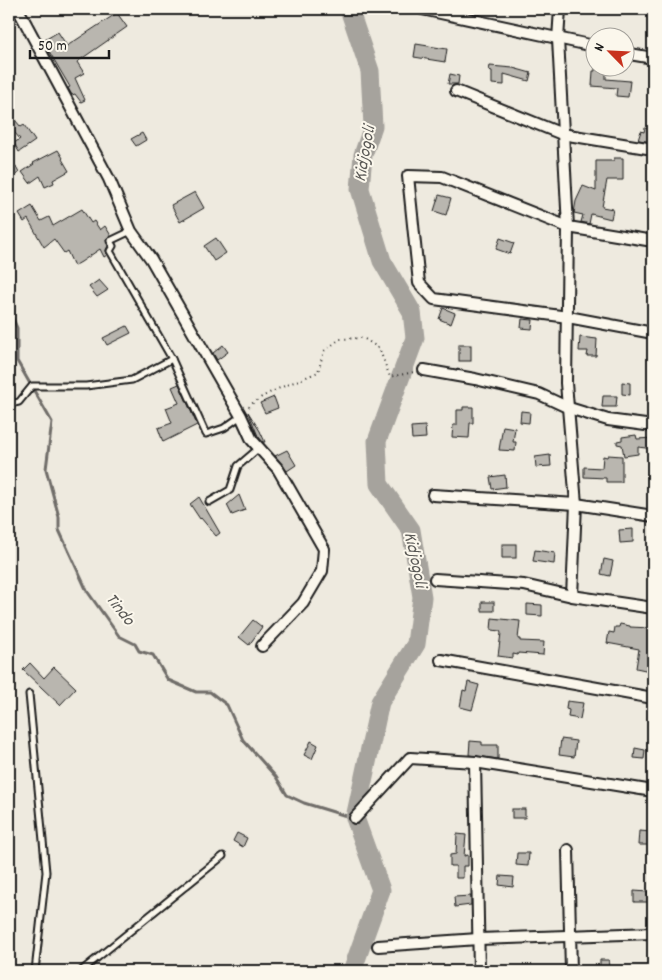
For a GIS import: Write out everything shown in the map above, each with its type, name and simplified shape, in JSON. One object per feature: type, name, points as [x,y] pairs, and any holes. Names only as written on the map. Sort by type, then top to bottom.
[{"type":"street","points":[[18,9],[109,179],[131,232],[151,259],[241,416],[252,440],[278,469],[324,549],[322,571],[303,603],[262,646]]},
{"type":"street","points":[[422,9],[584,44]]},
{"type":"street","points":[[560,9],[558,39],[568,227],[566,383],[576,504],[572,596]]},
{"type":"street","points":[[634,54],[653,58]]},
{"type":"street","points":[[456,91],[562,134],[653,149]]},
{"type":"street","points":[[653,240],[568,227],[442,177],[408,176],[419,283],[434,299],[568,317],[653,333]]},
{"type":"street","points":[[424,370],[539,394],[569,408],[608,420],[653,426]]},
{"type":"street","points":[[433,495],[576,504],[653,516]]},
{"type":"street","points":[[435,579],[524,585],[572,596],[653,608]]},
{"type":"street","points":[[441,660],[653,698]]},
{"type":"street","points":[[355,818],[410,758],[475,762],[653,791]]},
{"type":"street","points":[[475,762],[479,971]]},
{"type":"street","points":[[568,850],[571,971]]},
{"type":"street","points":[[378,946],[478,939],[653,933]]},
{"type":"lane","points":[[131,232],[110,241],[113,246],[110,251],[172,360],[206,434],[224,428],[241,416]]},
{"type":"lane","points":[[9,404],[19,402],[32,386],[86,386],[132,380],[172,360]]},
{"type":"lane","points":[[209,502],[230,490],[238,466],[259,448]]},
{"type":"lane","points":[[30,694],[46,872],[35,971]]},
{"type":"lane","points":[[80,971],[223,856]]},
{"type":"path","points":[[241,416],[252,403],[318,372],[324,351],[340,339],[363,338],[379,348],[390,377],[424,370]]},
{"type":"building","points":[[117,13],[127,27],[77,62],[84,73],[75,78],[85,100],[81,102],[75,94],[72,95],[68,88],[70,87],[43,41],[58,32],[67,46]]},
{"type":"building","points":[[416,44],[447,49],[445,62],[414,57]]},
{"type":"building","points":[[490,66],[513,68],[531,73],[529,81],[504,74],[504,85],[492,84]]},
{"type":"building","points":[[450,74],[459,76],[458,84],[448,84]]},
{"type":"building","points":[[593,78],[630,81],[628,97],[616,96],[617,88],[592,86]]},
{"type":"building","points":[[9,113],[21,127],[24,125],[35,141],[19,152],[14,143],[20,139],[9,126]]},
{"type":"building","points":[[645,128],[653,130],[653,142],[638,140],[641,131],[644,132]]},
{"type":"building","points":[[142,133],[146,140],[136,146],[131,139]]},
{"type":"building","points":[[58,150],[69,171],[53,180],[54,183],[45,187],[40,176],[30,183],[22,172],[33,163]]},
{"type":"building","points":[[9,154],[19,173],[9,178]]},
{"type":"building","points":[[614,158],[623,158],[623,180],[607,180],[602,207],[613,209],[611,219],[591,214],[589,224],[581,222],[583,215],[574,213],[576,201],[583,186],[596,191],[596,161],[614,161]]},
{"type":"building","points":[[195,192],[204,208],[180,222],[171,205]]},
{"type":"building","points":[[439,195],[451,198],[446,215],[434,211]]},
{"type":"building","points":[[32,206],[41,221],[49,217],[53,226],[82,209],[91,223],[94,221],[100,230],[105,226],[110,234],[106,240],[108,246],[106,250],[107,255],[104,257],[100,249],[74,266],[67,251],[64,253],[54,239],[44,247],[28,219],[24,222],[19,214]]},
{"type":"building","points":[[216,238],[226,253],[214,261],[204,246]]},
{"type":"building","points":[[500,238],[514,243],[510,254],[496,249]]},
{"type":"building","points":[[99,280],[108,290],[97,297],[89,287]]},
{"type":"building","points":[[443,308],[455,313],[451,324],[439,319]]},
{"type":"building","points":[[522,319],[533,320],[532,329],[521,328]]},
{"type":"building","points":[[127,326],[131,333],[107,345],[103,338]]},
{"type":"building","points":[[580,337],[597,339],[596,356],[587,356],[588,351],[579,351]]},
{"type":"building","points":[[223,345],[228,352],[217,360],[213,353]]},
{"type":"building","points":[[459,345],[471,345],[471,361],[459,361]]},
{"type":"building","points":[[622,382],[630,383],[630,395],[622,394]]},
{"type":"building","points":[[179,384],[197,425],[163,442],[158,428],[172,423],[166,408],[179,403],[172,387]]},
{"type":"building","points":[[603,396],[617,396],[616,407],[602,407]]},
{"type":"building","points":[[274,397],[278,408],[265,413],[260,403]]},
{"type":"building","points":[[463,407],[473,407],[473,423],[470,423],[469,438],[452,437],[453,425],[457,425],[457,410],[463,410]]},
{"type":"building","points":[[521,411],[530,412],[529,423],[520,422]]},
{"type":"building","points":[[248,412],[260,431],[265,442],[258,436]]},
{"type":"building","points":[[425,426],[426,438],[412,439],[411,427]]},
{"type":"building","points":[[503,426],[515,428],[513,442],[516,442],[515,451],[499,450]]},
{"type":"building","points":[[636,435],[637,439],[653,438],[653,449],[638,447],[638,454],[624,456],[622,445],[617,444],[617,441],[622,440],[622,437]]},
{"type":"building","points":[[287,450],[296,465],[287,471],[275,456]]},
{"type":"building","points":[[550,455],[551,466],[536,467],[535,457]]},
{"type":"building","points":[[608,455],[622,456],[622,482],[606,482],[606,478],[584,477],[584,467],[602,468],[603,456],[607,457]]},
{"type":"building","points":[[505,475],[506,487],[492,489],[490,477]]},
{"type":"building","points":[[239,495],[245,510],[232,515],[227,505]]},
{"type":"building","points":[[199,497],[220,533],[216,536],[200,519],[190,504]]},
{"type":"building","points":[[633,529],[633,542],[620,543],[619,530]]},
{"type":"building","points":[[502,544],[516,544],[516,558],[502,558]]},
{"type":"building","points":[[535,550],[555,553],[554,564],[533,561]]},
{"type":"building","points":[[604,559],[613,561],[610,576],[601,574]]},
{"type":"building","points":[[482,602],[494,602],[494,611],[482,611]]},
{"type":"building","points":[[527,604],[542,605],[542,616],[527,615]]},
{"type":"building","points":[[492,618],[520,621],[518,639],[520,641],[544,642],[543,655],[518,653],[518,655],[513,654],[513,658],[498,656],[501,633],[500,631],[491,630]]},
{"type":"building","points":[[253,620],[262,627],[249,645],[239,637]]},
{"type":"building","points":[[620,624],[630,627],[651,628],[651,633],[653,633],[653,654],[650,671],[636,668],[639,649],[607,643],[609,632],[614,633],[615,627],[619,627]]},
{"type":"building","points":[[30,663],[44,678],[54,667],[76,688],[60,705],[23,670]]},
{"type":"building","points":[[468,682],[479,685],[472,710],[460,707],[463,690],[466,691]]},
{"type":"building","points":[[567,701],[583,703],[580,719],[568,717]]},
{"type":"building","points":[[561,739],[576,741],[574,757],[559,755]]},
{"type":"building","points":[[311,741],[318,745],[312,759],[304,755]]},
{"type":"building","points":[[470,741],[482,742],[482,745],[498,745],[498,759],[469,755]]},
{"type":"building","points":[[635,748],[645,750],[644,759],[634,758]]},
{"type":"building","points":[[512,809],[525,809],[525,818],[512,818]]},
{"type":"building","points":[[639,831],[652,832],[652,845],[638,845]]},
{"type":"building","points":[[237,833],[247,838],[243,847],[233,841]]},
{"type":"building","points":[[457,834],[466,835],[464,856],[468,855],[468,866],[463,866],[463,878],[456,878],[456,866],[450,866],[450,855],[456,854]]},
{"type":"building","points":[[517,853],[529,853],[528,866],[516,865]]},
{"type":"building","points":[[500,876],[514,877],[513,887],[499,885]]},
{"type":"building","points":[[634,891],[648,892],[648,902],[634,902]]},
{"type":"building","points":[[471,896],[471,905],[455,907],[454,897]]},
{"type":"building","points":[[600,960],[609,960],[608,971],[600,971]]},
{"type":"waterway","name":"Kidjogoli","points":[[349,9],[370,71],[373,126],[363,155],[360,189],[382,261],[412,312],[415,338],[377,441],[379,484],[411,530],[422,597],[416,644],[380,702],[355,818],[381,890],[352,971]]},
{"type":"waterway","name":"Tindo","points":[[9,309],[17,328],[17,361],[52,422],[46,469],[59,517],[59,530],[87,591],[119,636],[135,644],[139,651],[153,655],[168,680],[196,692],[210,692],[227,705],[243,740],[276,777],[287,795],[304,803],[353,818]]}]
